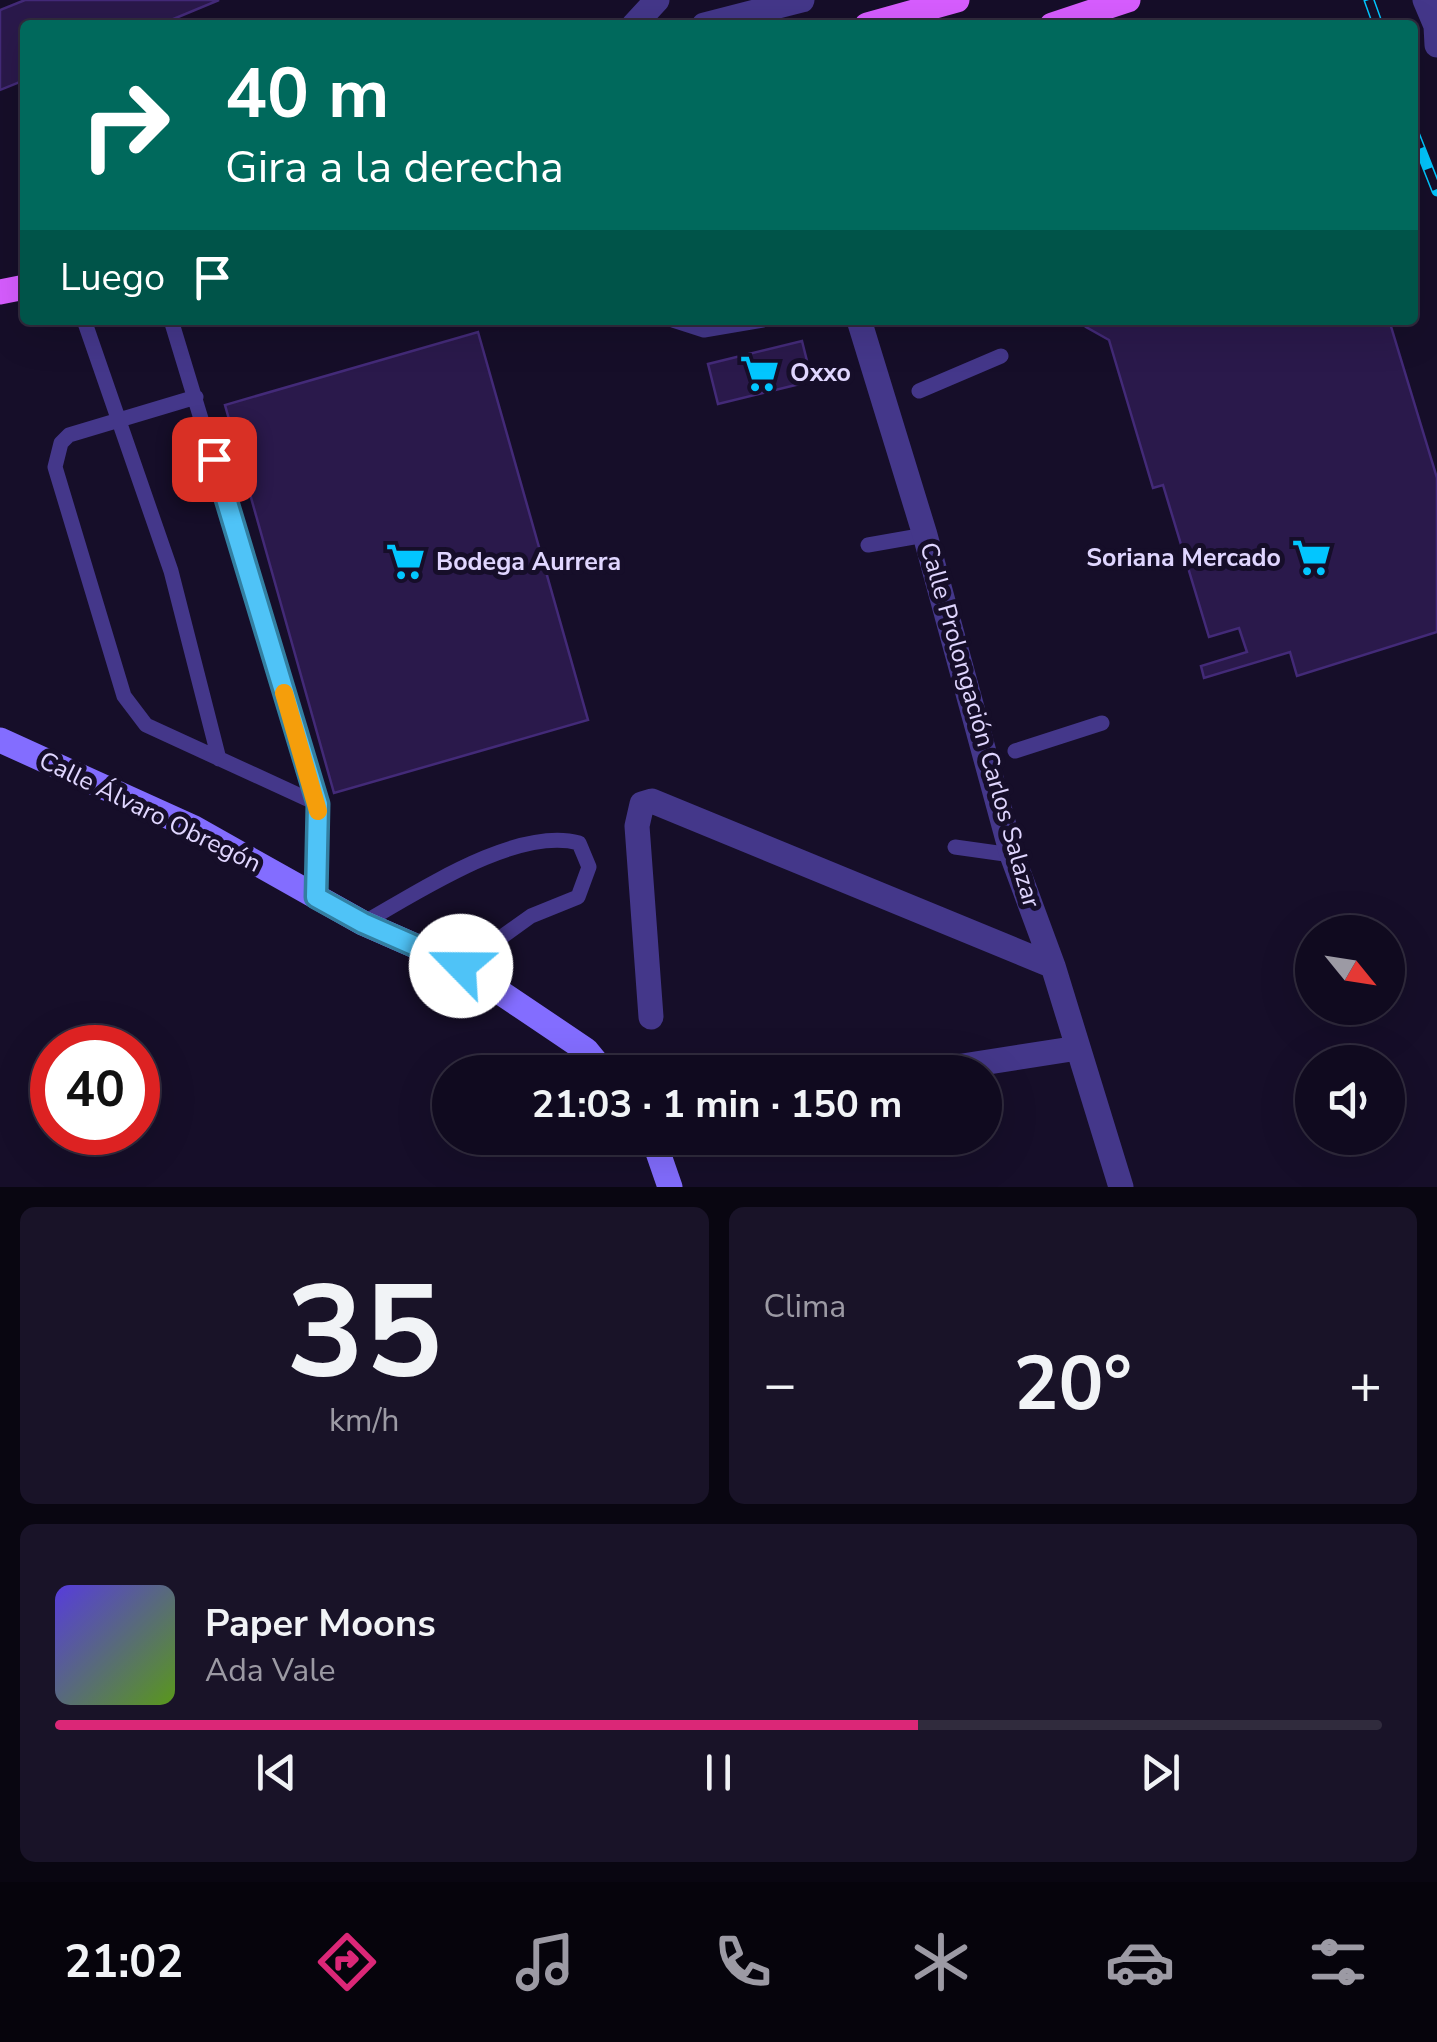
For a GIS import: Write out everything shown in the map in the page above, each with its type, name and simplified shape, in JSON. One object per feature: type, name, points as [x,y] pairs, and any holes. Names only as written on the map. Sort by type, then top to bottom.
[{"type":"main road","points":[[918,18],[957,0]]},
{"type":"main road","points":[[1067,20],[1128,0]]},
{"type":"street","points":[[639,20],[657,0]]},
{"type":"street","points":[[724,20],[802,0]]},
{"type":"street","points":[[1425,0],[1436,25],[1437,45]]},
{"type":"street","name":"Calle Prolongación Carlos Salazar","points":[[860,325],[925,535],[1012,855],[1053,966],[1121,1187]]},
{"type":"street","name":"Calle Álvaro Obregón","points":[[0,740],[194,828],[363,923],[461,966],[590,1055]]},
{"type":"street","points":[[651,1016],[637,826],[642,804],[652,801],[1053,966]]},
{"type":"street","points":[[1002,1060],[1078,1048]]},
{"type":"street","points":[[658,1155],[670,1187]]},
{"type":"lane","points":[[86,325],[171,571],[220,759]]},
{"type":"lane","points":[[173,325],[318,804],[316,897]]},
{"type":"lane","points":[[688,325],[704,330],[734,325]]},
{"type":"lane","points":[[919,390],[1001,356]]},
{"type":"lane","points":[[196,397],[69,435],[61,443],[55,467],[124,696],[146,724],[318,804]]},
{"type":"lane","points":[[868,545],[925,535]]},
{"type":"lane","points":[[1014,751],[1102,722]]},
{"type":"lane","points":[[363,923],[482,857],[551,841],[579,843],[589,867],[578,896],[532,916],[461,966]]},
{"type":"lane","points":[[955,847],[1012,855]]},
{"type":"building","points":[[25,0],[219,0],[171,20],[20,20],[20,82],[0,90],[0,10]]},
{"type":"building","name":"Soriana Mercado","points":[[1391,325],[1437,478],[1437,632],[1297,676],[1290,652],[1204,678],[1201,666],[1247,652],[1239,628],[1209,637],[1163,485],[1153,488],[1109,340],[1086,327]]},
{"type":"building","name":"Bodega Aurrera","points":[[478,332],[588,720],[334,793],[225,405]]},
{"type":"building","name":"Oxxo","points":[[802,341],[812,381],[718,404],[708,364]]},
{"type":"railway","points":[[1369,0],[1376,20]]},
{"type":"railway","points":[[1418,143],[1437,191]]},
{"type":"slow traffic","points":[[284,693],[318,811]]},
{"type":"place","name":"Oxxo","points":[[760,373]]},
{"type":"place","name":"Soriana Mercado","points":[[1311,558]]},
{"type":"place","name":"Bodega Aurrera","points":[[406,562]]},
{"type":"route","points":[[214,459],[318,804],[316,897],[363,923],[461,966]]}]
